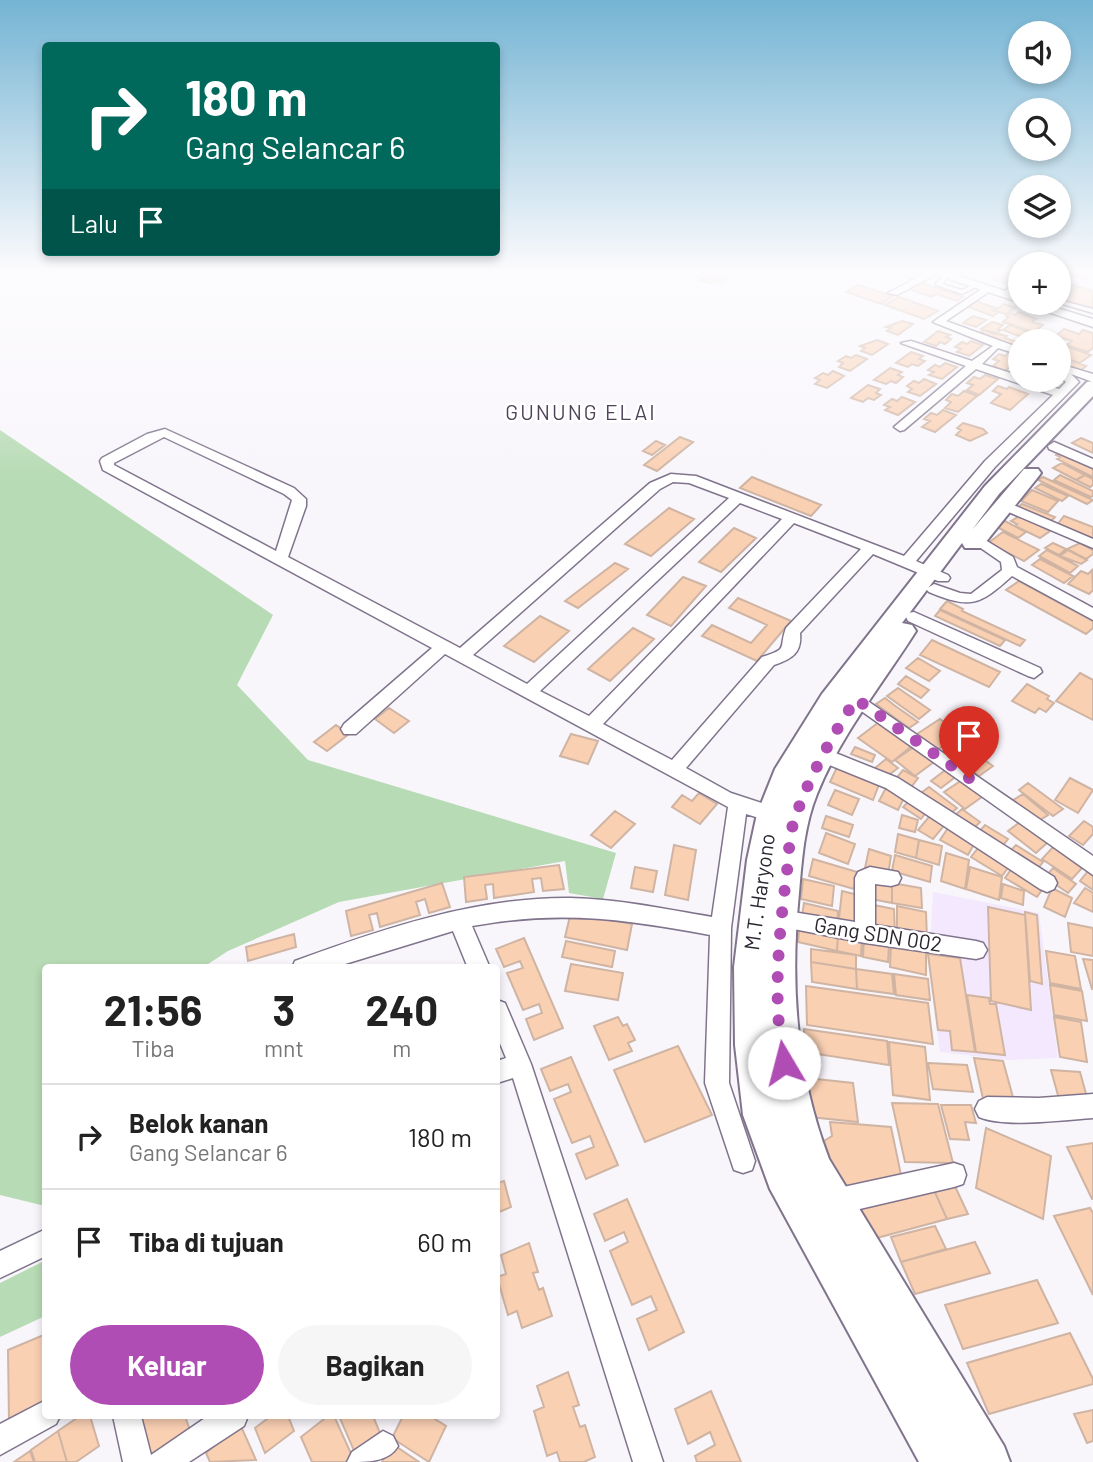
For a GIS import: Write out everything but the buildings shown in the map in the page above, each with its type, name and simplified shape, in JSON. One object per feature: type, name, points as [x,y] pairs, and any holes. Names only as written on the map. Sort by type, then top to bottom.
[{"type":"main road","name":"M.T. Haryono","points":[[988,1462],[935,1409],[783,1176],[761,1115],[752,1045],[750,967],[768,813],[789,769],[831,700],[992,490],[1093,386]]},
{"type":"main road","name":"M.T. Haryono","points":[[768,813],[824,755],[856,699],[914,617],[928,575],[977,539],[1054,446],[1093,407]]},
{"type":"main road","name":"M.T. Haryono","points":[[768,813],[780,919],[779,1035],[797,1127],[814,1170],[834,1202],[935,1409],[943,1462]]},
{"type":"street","points":[[988,340],[1008,348]]},
{"type":"street","points":[[906,342],[1062,394],[990,464],[928,575]]},
{"type":"street","points":[[900,427],[993,349]]},
{"type":"street","points":[[1071,372],[1093,378]]},
{"type":"street","points":[[281,557],[299,506],[299,499],[289,491],[165,433],[151,437],[107,461],[108,467],[281,557],[674,770],[717,796],[768,813],[721,928],[718,1083],[743,1161]]},
{"type":"street","points":[[1054,446],[1093,464]]},
{"type":"street","points":[[462,656],[655,486],[680,471],[928,575],[960,600],[975,599],[1010,569]]},
{"type":"street","points":[[528,692],[738,497]]},
{"type":"street","points":[[1004,505],[1093,544]]},
{"type":"street","points":[[590,726],[791,518]]},
{"type":"street","points":[[977,539],[1008,560],[1010,569],[1093,615]]},
{"type":"street","points":[[674,770],[768,661],[784,656],[793,646],[792,632],[869,549]]},
{"type":"street","points":[[914,617],[1034,672]]},
{"type":"street","points":[[349,729],[444,646]]},
{"type":"street","points":[[856,699],[1093,867]]},
{"type":"street","points":[[824,755],[892,783],[1047,883]]},
{"type":"street","points":[[864,934],[865,878],[870,875],[891,878]]},
{"type":"street","points":[[336,962],[459,921],[505,912],[567,907],[622,910],[721,928]]},
{"type":"street","name":"Gang SDN 002","points":[[780,919],[976,950]]},
{"type":"street","points":[[459,921],[477,964]]},
{"type":"street","points":[[500,1026],[508,1068],[648,1462]]},
{"type":"street","points":[[987,1109],[1039,1110],[1093,1106]]},
{"type":"street","points":[[834,1202],[954,1175]]},
{"type":"street","points":[[0,1265],[42,1244]]},
{"type":"street","points":[[0,1440],[42,1417]]},
{"type":"street","points":[[128,1419],[138,1462]]},
{"type":"street","points":[[163,1462],[229,1419]]},
{"type":"shaded area","points":[[933,892],[1039,913],[1058,1058],[1008,1060],[940,1052],[926,949],[930,950]]},
{"type":"green space","points":[[0,430],[273,615],[237,685],[308,760],[616,853],[603,899],[569,893],[565,861],[339,902],[228,951],[208,964],[42,964],[42,1205],[0,1195]]},
{"type":"green space","points":[[42,1262],[42,1317],[0,1337],[0,1283]]},
{"type":"district","name":"GUNUNG ELAI","points":[[581,413]]},
{"type":"route","points":[[784,1063],[779,1035],[780,919],[794,820],[816,769],[856,699],[969,778]]}]
